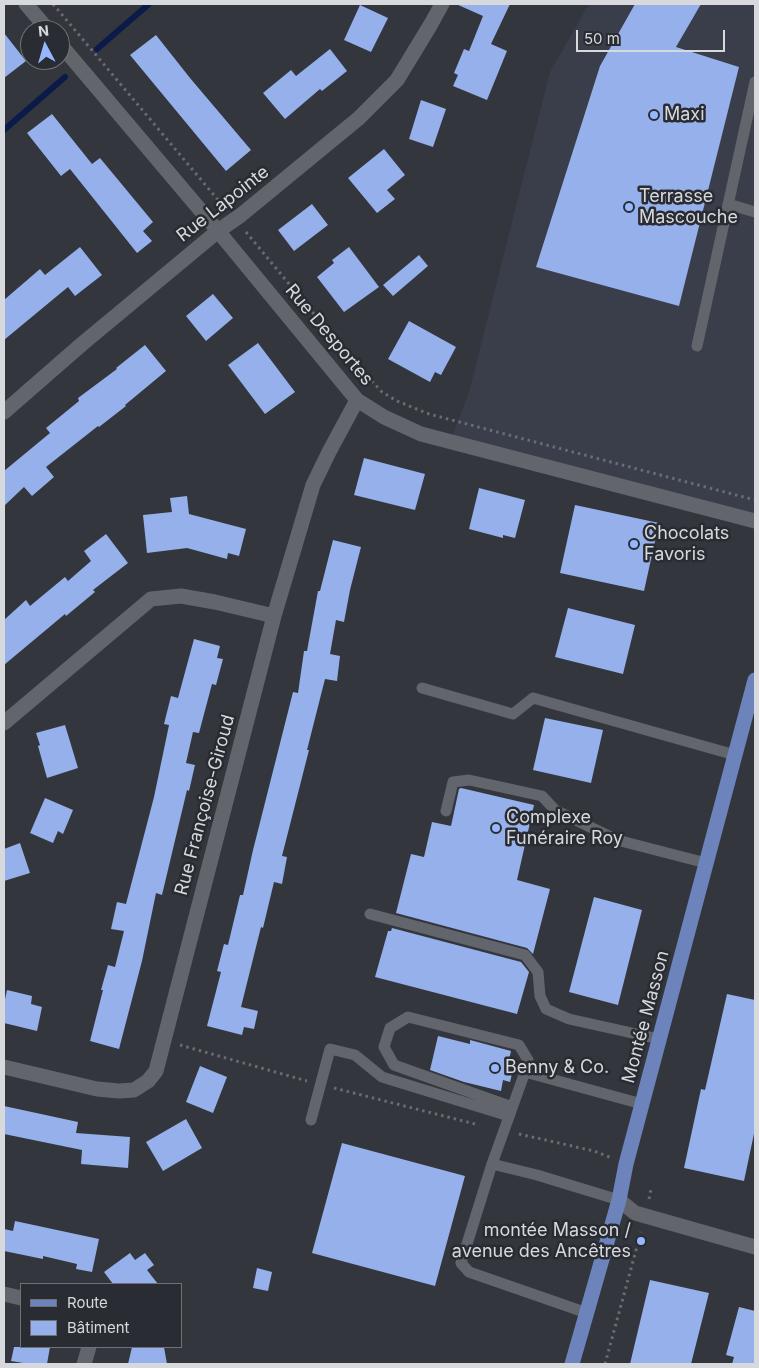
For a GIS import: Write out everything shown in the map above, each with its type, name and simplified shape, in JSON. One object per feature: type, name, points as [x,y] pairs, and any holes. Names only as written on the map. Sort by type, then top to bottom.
[{"type":"main road","name":"Montée Masson","points":[[572,1364],[619,1200],[626,1164],[755,680]]},
{"type":"street","points":[[26,4],[40,20]]},
{"type":"street","name":"Rue Lapointe","points":[[4,412],[82,344],[218,231],[241,215],[359,118],[397,80],[442,4]]},
{"type":"street","name":"Rue Desportes","points":[[70,56],[358,400],[384,417],[421,434],[755,521]]},
{"type":"street","name":"Rue Françoise-Giroud","points":[[4,1067],[97,1089],[119,1091],[134,1090],[148,1081],[156,1071],[274,616],[312,486],[358,400]]},
{"type":"street","points":[[4,723],[151,599],[181,596],[274,616]]},
{"type":"street","points":[[619,1200],[635,1213],[755,1248]]},
{"type":"street","points":[[4,1294],[20,1298]]},
{"type":"street","points":[[84,1364],[89,1348]]},
{"type":"lane","points":[[697,346],[755,82]]},
{"type":"lane","points":[[728,204],[755,212]]},
{"type":"lane","points":[[422,688],[513,714],[533,698],[735,755]]},
{"type":"lane","points":[[446,811],[453,782],[469,780],[542,796],[555,810],[617,840],[706,863]]},
{"type":"lane","points":[[370,914],[525,955],[538,972],[540,996],[546,1010],[569,1019],[659,1039]]},
{"type":"lane","points":[[511,1111],[394,1065],[384,1047],[390,1028],[408,1017],[519,1045],[528,1060],[511,1111],[492,1164],[461,1263],[469,1272],[587,1312]]},
{"type":"lane","points":[[311,1120],[330,1049],[355,1055],[382,1077],[511,1111]]},
{"type":"lane","points":[[524,1072],[642,1104]]},
{"type":"lane","points":[[492,1164],[537,1175],[619,1200]]},
{"type":"path","points":[[53,4],[224,207]]},
{"type":"path","points":[[246,232],[353,361],[382,392],[397,401],[429,414],[755,500]]},
{"type":"path","points":[[164,1040],[320,1085],[437,1115],[594,1151],[626,1164]]},
{"type":"path","points":[[605,1364],[639,1244]]},
{"type":"shaded area","points":[[589,4],[755,4],[755,517],[451,439],[469,392],[550,72]]},
{"type":"building","points":[[456,4],[510,4],[491,44],[507,51],[487,100],[453,86],[458,75],[454,73],[464,49],[469,51],[483,16]]},
{"type":"building","name":"Terrasse Mascouche","points":[[635,4],[701,4],[676,47],[739,67],[679,306],[536,267],[600,66]]},
{"type":"building","points":[[360,5],[388,18],[371,52],[344,40]]},
{"type":"building","points":[[4,33],[20,53],[20,66],[4,78]]},
{"type":"building","points":[[156,35],[251,150],[226,171],[130,55]]},
{"type":"building","points":[[330,49],[347,71],[322,91],[320,89],[285,119],[263,93],[291,70],[296,76]]},
{"type":"building","points":[[421,100],[446,109],[433,147],[409,139]]},
{"type":"building","points":[[52,114],[92,164],[100,158],[153,222],[143,231],[152,241],[137,253],[70,169],[61,176],[27,133]]},
{"type":"building","points":[[384,149],[405,175],[387,190],[395,199],[377,213],[348,178]]},
{"type":"building","points":[[312,204],[328,225],[294,251],[278,230]]},
{"type":"building","points":[[80,247],[102,275],[75,296],[68,287],[4,340],[4,300],[40,269],[45,275]]},
{"type":"building","points":[[349,247],[379,287],[344,312],[317,277],[334,263],[332,260]]},
{"type":"building","points":[[419,255],[428,266],[393,296],[383,285]]},
{"type":"building","points":[[213,294],[233,318],[206,341],[186,316]]},
{"type":"building","points":[[409,321],[456,347],[441,375],[435,372],[430,382],[388,359]]},
{"type":"building","points":[[258,343],[295,392],[265,414],[228,365]]},
{"type":"building","points":[[145,345],[166,371],[126,406],[46,467],[54,477],[32,496],[24,487],[4,506],[4,471],[50,433],[46,428],[79,401],[78,398]]},
{"type":"building","points":[[364,458],[425,474],[415,510],[354,495]]},
{"type":"building","points":[[479,488],[525,500],[515,538],[503,535],[503,538],[469,529]]},
{"type":"building","points":[[187,496],[189,514],[246,529],[239,556],[228,553],[227,559],[187,548],[147,553],[143,515],[172,512],[170,498]]},
{"type":"building","points":[[575,505],[659,523],[644,591],[560,573]]},
{"type":"building","points":[[106,534],[128,563],[93,590],[95,592],[66,616],[65,614],[4,665],[4,620],[26,600],[30,606],[65,577],[68,581],[91,561],[84,551]]},
{"type":"building","points":[[333,540],[361,547],[344,622],[336,620],[330,654],[340,656],[337,681],[325,679],[282,856],[287,857],[282,884],[274,882],[241,1007],[258,1011],[254,1029],[244,1027],[242,1035],[207,1026],[221,972],[217,971],[224,944],[228,945],[240,895],[243,895],[293,692],[298,693],[304,651],[307,651],[318,591],[320,591]]},
{"type":"building","points":[[568,608],[635,625],[623,674],[555,657]]},
{"type":"building","points":[[194,639],[220,646],[217,658],[223,659],[216,685],[212,684],[199,733],[193,732],[186,763],[195,765],[189,791],[187,790],[162,895],[156,893],[142,961],[119,1049],[90,1041],[108,965],[115,967],[124,931],[111,929],[117,902],[126,904],[154,797],[169,725],[164,724],[171,696],[178,698]]},
{"type":"building","points":[[545,718],[603,730],[591,783],[533,770]]},
{"type":"building","points":[[65,725],[78,768],[47,778],[36,733]]},
{"type":"building","points":[[459,789],[534,805],[517,880],[550,889],[533,954],[527,948],[396,913],[411,854],[424,857],[432,822],[451,826]]},
{"type":"building","points":[[45,798],[73,810],[63,834],[58,831],[53,843],[30,833]]},
{"type":"building","points":[[20,843],[30,873],[4,881],[4,849]]},
{"type":"building","points":[[594,897],[642,910],[618,1005],[569,992]]},
{"type":"building","points":[[392,928],[521,962],[529,972],[517,1014],[375,977],[388,931],[391,931]]},
{"type":"building","points":[[7,990],[32,996],[31,1004],[42,1007],[37,1031],[4,1023],[4,1004]]},
{"type":"building","points":[[727,994],[755,1000],[755,1129],[744,1181],[684,1168],[701,1089],[705,1090]]},
{"type":"building","points":[[438,1036],[470,1044],[470,1040],[511,1051],[508,1064],[514,1066],[510,1082],[503,1080],[501,1091],[464,1082],[430,1070]]},
{"type":"building","points":[[200,1066],[227,1077],[213,1113],[186,1102]]},
{"type":"building","points":[[4,1106],[78,1122],[76,1133],[130,1137],[128,1168],[81,1164],[82,1150],[4,1134]]},
{"type":"building","points":[[186,1119],[202,1148],[163,1171],[146,1142]]},
{"type":"building","points":[[342,1143],[465,1176],[435,1286],[312,1253]]},
{"type":"building","points":[[15,1221],[99,1239],[92,1272],[76,1269],[77,1264],[43,1256],[43,1259],[4,1251],[4,1229],[13,1231]]},
{"type":"building","points":[[130,1253],[135,1260],[145,1253],[154,1265],[147,1270],[157,1283],[112,1283],[104,1272]]},
{"type":"building","points":[[257,1268],[272,1272],[268,1291],[253,1288]]},
{"type":"building","points":[[650,1280],[709,1293],[691,1364],[630,1364]]},
{"type":"building","points":[[739,1307],[755,1311],[755,1364],[732,1364],[734,1357],[726,1355]]},
{"type":"building","points":[[14,1347],[50,1348],[47,1364],[11,1361]]},
{"type":"building","points":[[132,1348],[164,1348],[167,1364],[128,1364]]},
{"type":"waterway","points":[[97,49],[149,4]]},
{"type":"waterway","points":[[4,130],[65,77]]},
{"type":"place","name":"Maxi","points":[[654,115]]},
{"type":"place","name":"Terrasse Mascouche","points":[[629,207]]},
{"type":"place","name":"Chocolats Favoris","points":[[634,544]]},
{"type":"place","name":"Complexe Funéraire Roy","points":[[496,828]]},
{"type":"place","name":"Benny & Co.","points":[[495,1068]]},
{"type":"place","name":"montée Masson / avenue des Ancêtres","points":[[641,1241]]}]
